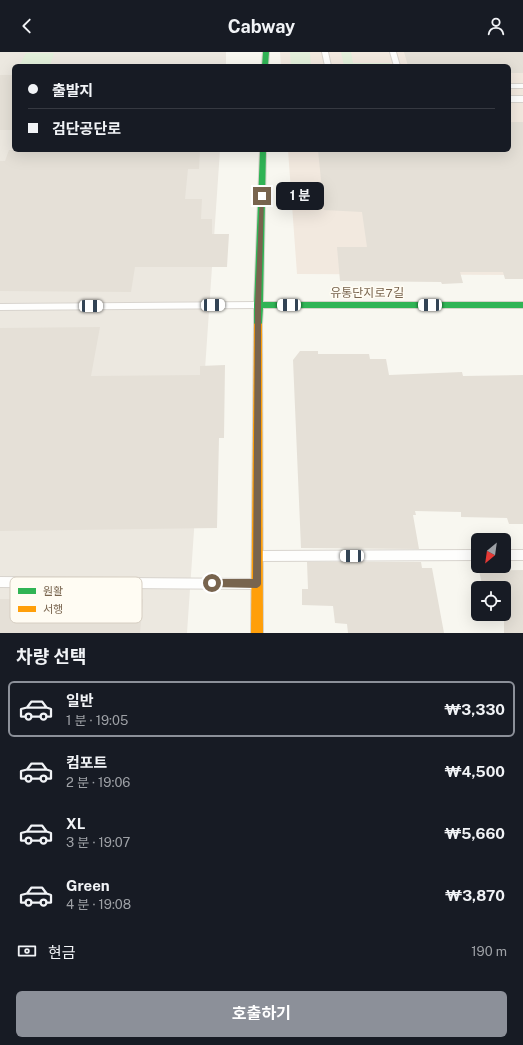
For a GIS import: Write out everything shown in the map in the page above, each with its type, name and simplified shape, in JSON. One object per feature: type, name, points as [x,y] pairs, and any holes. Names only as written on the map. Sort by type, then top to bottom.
[{"type":"main road","points":[[265,64],[266,52]]},
{"type":"main road","points":[[257,633],[258,305],[263,152]]},
{"type":"main road","name":"유통단지로7길","points":[[258,305],[523,306]]},
{"type":"street","points":[[511,99],[523,99]]},
{"type":"lane","points":[[326,52],[328,64]]},
{"type":"lane","points":[[394,52],[397,64]]},
{"type":"lane","points":[[511,86],[523,86]]},
{"type":"lane","points":[[0,307],[258,305]]},
{"type":"lane","points":[[257,556],[471,555]]},
{"type":"lane","points":[[511,555],[523,555]]},
{"type":"lane","points":[[0,582],[10,582]]},
{"type":"lane","points":[[142,583],[257,584]]},
{"type":"shaded area","points":[[0,52],[226,52],[226,64],[12,64],[12,152],[220,152],[187,633],[0,633]]},
{"type":"shaded area","points":[[280,52],[523,52],[523,275],[297,274],[288,152],[511,152],[511,64],[281,64]]},
{"type":"green space","points":[[290,52],[310,52],[311,64],[291,64]]},
{"type":"green space","points":[[341,52],[351,52],[353,63],[390,64],[344,64]]},
{"type":"green space","points":[[26,53],[54,53],[51,64],[20,64]]},
{"type":"building","points":[[404,52],[523,52],[523,73],[511,73],[511,64],[407,64]]},
{"type":"building","points":[[0,75],[12,75],[12,130],[0,130]]},
{"type":"building","points":[[511,122],[523,122],[523,279],[505,279],[503,272],[460,272],[463,283],[442,284],[441,282],[340,281],[337,247],[367,247],[362,212],[324,210],[318,152],[511,152]]},
{"type":"building","points":[[9,150],[12,150],[12,152],[200,152],[199,169],[188,169],[185,199],[202,199],[201,219],[212,219],[212,234],[229,234],[227,267],[135,267],[131,292],[0,291],[0,161],[5,161]]},
{"type":"building","points":[[100,327],[91,376],[200,375],[200,366],[225,365],[224,438],[219,438],[217,528],[0,531],[0,328]]},
{"type":"building","points":[[300,351],[318,351],[318,354],[369,354],[370,359],[386,359],[389,375],[462,372],[463,376],[523,375],[523,524],[509,524],[507,518],[461,517],[461,512],[415,511],[416,515],[413,515],[419,549],[301,548],[293,360]]},
{"type":"building","points":[[307,562],[421,562],[422,568],[432,568],[444,633],[348,633],[347,624],[335,623],[333,606],[302,605],[302,589],[308,589]]},
{"type":"building","points":[[511,570],[523,570],[523,633],[504,633],[504,621],[511,621],[511,581],[481,581],[479,573],[511,573]]},
{"type":"building","points":[[0,599],[10,599],[10,623],[141,623],[140,633],[0,633]]},
{"type":"traffic: fast","points":[[265,64],[266,52]]},
{"type":"traffic: fast","points":[[258,324],[263,152]]},
{"type":"traffic: fast","points":[[258,305],[523,305]]},
{"type":"traffic: slow","points":[[257,633],[258,324]]},
{"type":"route","points":[[212,583],[257,584],[258,305],[262,196]]}]
